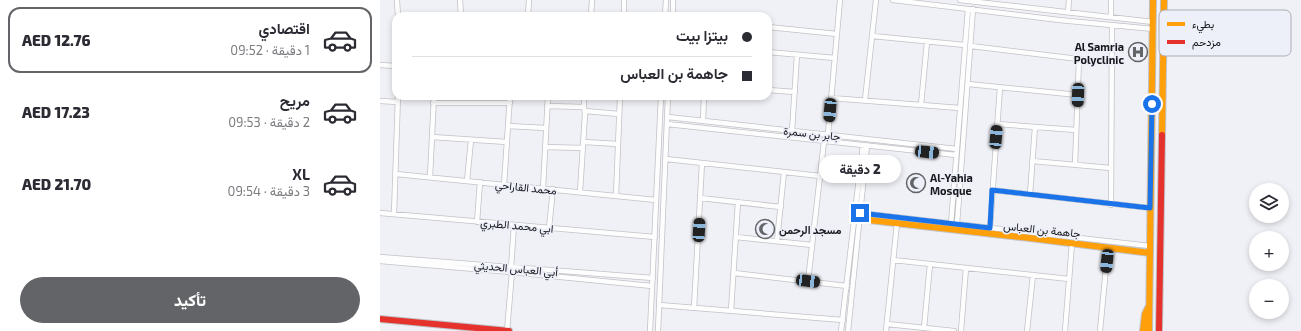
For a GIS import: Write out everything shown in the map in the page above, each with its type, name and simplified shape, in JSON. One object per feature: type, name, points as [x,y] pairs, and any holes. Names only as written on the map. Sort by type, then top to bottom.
[{"type":"main road","points":[[1149,331],[1153,0]]},
{"type":"main road","points":[[1164,0],[1164,10]]},
{"type":"main road","points":[[1159,331],[1163,56]]},
{"type":"main road","name":"جاهمة بن العباس","points":[[860,216],[897,223],[1108,247],[1150,250]]},
{"type":"main road","points":[[1143,331],[1145,314],[1149,306]]},
{"type":"main road","points":[[380,319],[508,331]]},
{"type":"main road","points":[[454,326],[464,331]]},
{"type":"street","points":[[397,0],[398,12]]},
{"type":"street","points":[[460,0],[461,12]]},
{"type":"street","points":[[528,12],[529,0]]},
{"type":"street","points":[[591,12],[592,0]]},
{"type":"street","points":[[624,0],[624,12]]},
{"type":"street","points":[[665,12],[666,0]]},
{"type":"street","points":[[673,0],[673,12]]},
{"type":"street","points":[[828,134],[840,0]]},
{"type":"street","points":[[865,100],[876,0]]},
{"type":"street","points":[[893,0],[1112,25],[1153,25]]},
{"type":"street","points":[[960,0],[985,1],[1111,17],[1153,25]]},
{"type":"street","points":[[1068,12],[1069,0]]},
{"type":"street","points":[[1111,0],[1111,17]]},
{"type":"street","points":[[951,224],[965,46],[971,9]]},
{"type":"street","points":[[957,224],[971,46],[971,9]]},
{"type":"street","points":[[1111,204],[1112,25]]},
{"type":"street","points":[[772,27],[837,34]]},
{"type":"street","points":[[872,36],[965,46]]},
{"type":"street","points":[[921,105],[928,42]]},
{"type":"street","points":[[971,46],[1112,63]]},
{"type":"street","points":[[772,52],[835,58]]},
{"type":"street","points":[[792,130],[797,54]]},
{"type":"street","points":[[1075,165],[1079,59]]},
{"type":"street","points":[[380,65],[392,66]]},
{"type":"street","points":[[968,84],[1078,95]]},
{"type":"street","points":[[990,228],[1000,87]]},
{"type":"street","points":[[772,90],[795,92]]},
{"type":"street","points":[[831,98],[960,108]]},
{"type":"street","points":[[430,177],[433,100]]},
{"type":"street","points":[[543,188],[548,100]]},
{"type":"street","points":[[580,192],[584,142],[584,100]]},
{"type":"street","points":[[616,196],[620,100]]},
{"type":"street","points":[[650,331],[661,100]]},
{"type":"street","points":[[658,331],[668,100]]},
{"type":"street","points":[[703,121],[704,100]]},
{"type":"street","points":[[380,101],[398,102],[394,214]]},
{"type":"street","points":[[433,103],[510,103],[504,184]]},
{"type":"street","points":[[547,106],[619,114]]},
{"type":"street","name":"جابر بن سمرة","points":[[668,117],[957,149]]},
{"type":"street","name":"جابر بن سمرة","points":[[668,124],[956,155]]},
{"type":"street","points":[[998,124],[1076,130]]},
{"type":"street","points":[[508,126],[546,128]]},
{"type":"street","points":[[1030,194],[1035,127]]},
{"type":"street","points":[[432,137],[507,142]]},
{"type":"street","points":[[467,181],[471,140]]},
{"type":"street","points":[[808,281],[824,141]]},
{"type":"street","points":[[584,142],[618,144]]},
{"type":"street","points":[[848,331],[860,216],[865,145]]},
{"type":"street","points":[[841,331],[865,145]]},
{"type":"street","points":[[545,147],[583,148]]},
{"type":"street","points":[[666,159],[820,176]]},
{"type":"street","points":[[1032,161],[1111,168]]},
{"type":"street","points":[[694,308],[702,163]]},
{"type":"street","points":[[777,241],[784,172]]},
{"type":"street","name":"محمد القاراحي","points":[[396,174],[656,200]]},
{"type":"street","points":[[477,222],[480,182]]},
{"type":"street","points":[[549,228],[553,189]]},
{"type":"street","points":[[992,190],[1150,208]]},
{"type":"street","points":[[700,198],[781,207]]},
{"type":"street","points":[[731,311],[738,202]]},
{"type":"street","name":"ابي محمد الطبري","points":[[380,213],[655,237]]},
{"type":"street","name":"جاهمة بن العباس","points":[[860,216],[957,224],[1150,250]]},
{"type":"street","points":[[886,331],[897,223]]},
{"type":"street","points":[[508,331],[514,225]]},
{"type":"street","points":[[736,237],[812,245]]},
{"type":"street","points":[[1065,331],[1072,243]]},
{"type":"street","points":[[1100,331],[1108,247]]},
{"type":"street","name":"أبي العباس الحديثي","points":[[380,257],[652,286]]},
{"type":"street","points":[[893,260],[1069,279]]},
{"type":"street","name":"أبي العباس الحديثي","points":[[380,261],[653,278]]},
{"type":"street","points":[[924,328],[930,264]]},
{"type":"street","points":[[961,331],[966,268]]},
{"type":"street","points":[[734,273],[847,286]]},
{"type":"street","points":[[1027,331],[1033,275]]},
{"type":"street","points":[[659,306],[843,320]]},
{"type":"street","points":[[887,324],[954,331]]},
{"type":"traffic: slow","points":[[1149,331],[1153,0]]},
{"type":"traffic: slow","points":[[1164,0],[1164,10]]},
{"type":"traffic: slow","points":[[1162,135],[1163,56]]},
{"type":"traffic: slow","points":[[860,219],[1150,253]]},
{"type":"traffic: slow","points":[[1143,331],[1145,314],[1149,306]]},
{"type":"traffic: jam","points":[[1159,331],[1162,135]]},
{"type":"traffic: jam","points":[[380,319],[509,331]]},
{"type":"place","name":"Al Samria Polyclinic","points":[[1138,52]]},
{"type":"place","name":"Al-Yahia Mosque","points":[[916,183]]},
{"type":"place","name":"مسجد الرحمن","points":[[765,229]]},
{"type":"route","points":[[860,213],[990,228],[992,190],[1150,208],[1152,104]]}]
